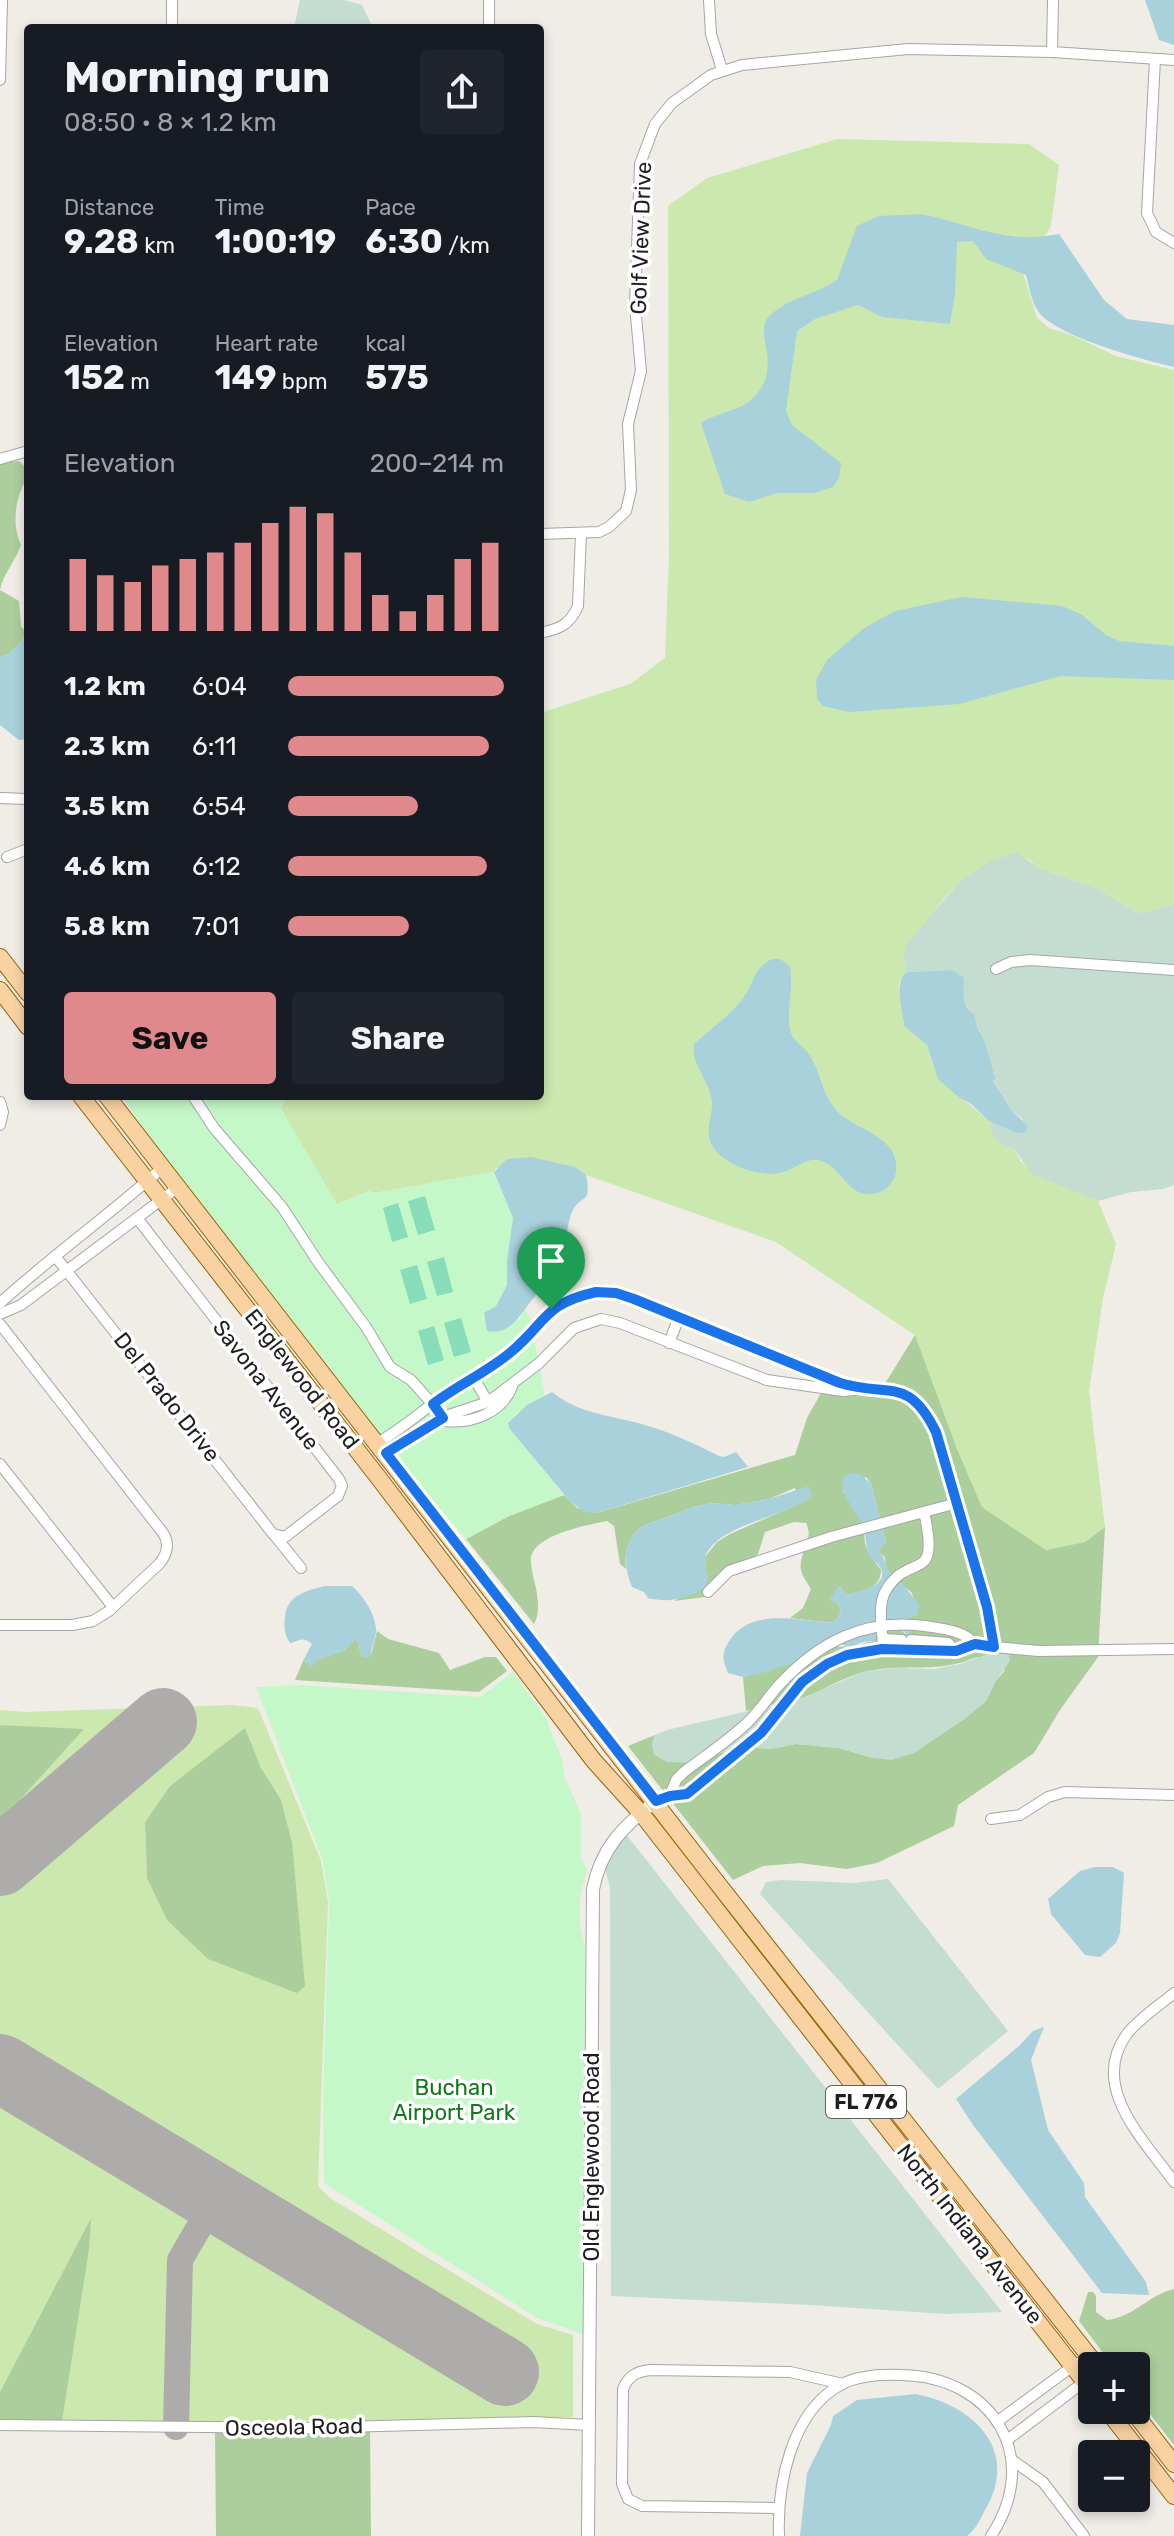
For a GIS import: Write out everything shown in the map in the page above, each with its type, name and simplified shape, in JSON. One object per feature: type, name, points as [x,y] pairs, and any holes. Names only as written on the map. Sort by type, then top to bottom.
[{"type":"main road","points":[[0,957],[24,988]]},
{"type":"main road","points":[[0,990],[24,1022]]},
{"type":"main road","name":"Englewood Road","points":[[84,1100],[594,1761],[641,1813]]},
{"type":"main road","name":"Englewood Road","points":[[110,1100],[381,1448],[663,1798]]},
{"type":"main road","points":[[302,1380],[318,1388],[364,1447],[377,1454],[381,1448]]},
{"type":"main road","name":"North Indiana Avenue","points":[[663,1798],[1087,2352]]},
{"type":"main road","name":"North Indiana Avenue","points":[[641,1813],[1078,2371]]},
{"type":"main road","points":[[1118,2424],[1174,2496]]},
{"type":"main road","points":[[1143,2424],[1174,2464]]},
{"type":"street","points":[[0,80],[2,0]]},
{"type":"street","points":[[172,0],[172,24]]},
{"type":"street","points":[[489,0],[489,24]]},
{"type":"street","points":[[709,0],[711,34],[722,70]]},
{"type":"street","points":[[1052,52],[1053,0]]},
{"type":"street","name":"Golf View Drive","points":[[544,534],[581,534],[609,527],[626,511],[630,500],[628,431],[641,371],[635,305],[638,186],[645,148],[655,124],[672,103],[697,83],[722,70],[742,65],[908,49],[1052,52],[1174,60]]},
{"type":"street","points":[[1155,59],[1147,213],[1156,232],[1174,243]]},
{"type":"street","points":[[0,459],[24,452]]},
{"type":"street","points":[[544,632],[568,623],[578,606],[581,534]]},
{"type":"street","points":[[0,798],[24,799]]},
{"type":"street","points":[[7,857],[24,851]]},
{"type":"street","points":[[996,969],[1011,962],[1030,960],[1174,970]]},
{"type":"street","points":[[196,1100],[214,1128],[282,1207],[366,1327],[390,1367],[411,1380],[433,1404],[440,1418],[455,1422],[473,1420],[496,1409],[507,1399],[512,1386]]},
{"type":"street","points":[[0,1102],[3,1112],[0,1125]]},
{"type":"street","points":[[0,1303],[162,1168]]},
{"type":"street","points":[[0,1314],[21,1305],[177,1188]]},
{"type":"street","name":"Savona Avenue","points":[[137,1218],[339,1479],[342,1486],[338,1496],[288,1536],[277,1536]]},
{"type":"street","name":"Del Prado Drive","points":[[55,1256],[301,1568]]},
{"type":"street","points":[[381,1448],[433,1404],[512,1351],[551,1309],[572,1297],[596,1292],[616,1293],[859,1389]]},
{"type":"street","points":[[669,1343],[679,1317]]},
{"type":"street","points":[[381,1448],[440,1418],[488,1402],[512,1386],[574,1328],[601,1319],[620,1323],[767,1380],[843,1391],[900,1391],[913,1398],[927,1413],[936,1432],[987,1607],[994,1647]]},
{"type":"street","points":[[0,1324],[165,1536],[167,1548],[162,1560],[99,1618],[79,1624],[0,1625]]},
{"type":"street","points":[[473,1377],[488,1402]]},
{"type":"street","points":[[0,1464],[113,1607]]},
{"type":"street","points":[[708,1592],[729,1571],[831,1537],[957,1503]]},
{"type":"street","points":[[883,1644],[881,1605],[886,1591],[900,1576],[925,1561],[930,1552],[924,1512]]},
{"type":"street","points":[[663,1798],[676,1780],[749,1721],[778,1685],[811,1654],[834,1639],[857,1630],[902,1624],[968,1636],[975,1644]]},
{"type":"street","points":[[935,1628],[936,1640]]},
{"type":"street","points":[[663,1798],[687,1794],[761,1733],[802,1682],[827,1664],[883,1644],[907,1640],[936,1640],[948,1643],[956,1651]]},
{"type":"street","points":[[883,1644],[956,1651],[975,1644],[1039,1651],[1174,1649]]},
{"type":"street","points":[[991,1819],[1020,1815],[1048,1797],[1065,1792],[1174,1795]]},
{"type":"street","name":"Old Englewood Road","points":[[588,2536],[592,1897],[595,1879],[610,1844],[622,1829],[663,1798]]},
{"type":"street","points":[[1174,1993],[1127,2034],[1118,2050],[1114,2078],[1123,2111],[1174,2182]]},
{"type":"street","points":[[998,2421],[1078,2364]]},
{"type":"street","points":[[778,2508],[642,2506],[628,2499],[622,2484],[623,2389],[626,2381],[638,2371],[650,2370],[790,2372],[843,2384]]},
{"type":"street","points":[[779,2536],[778,2508],[784,2477],[798,2436],[824,2398],[843,2384],[883,2374],[933,2377],[969,2393],[998,2421],[1007,2440],[1012,2476],[1006,2505],[991,2536]]},
{"type":"street","points":[[1007,2440],[1078,2391]]},
{"type":"street","name":"Osceola Road","points":[[0,2425],[305,2428],[533,2422],[589,2425]]},
{"type":"street","points":[[1012,2460],[1043,2482],[1084,2536]]},
{"type":"green space","points":[[300,0],[344,0],[362,5],[371,24],[295,24]]},
{"type":"green space","points":[[837,139],[1029,144],[1059,165],[1051,226],[1023,273],[1037,318],[1049,328],[1116,356],[1174,370],[1174,905],[1138,913],[1096,888],[1041,869],[1028,859],[992,866],[962,881],[943,900],[903,957],[907,972],[899,983],[904,1026],[927,1045],[933,1064],[950,1088],[989,1121],[1000,1144],[1014,1149],[1021,1162],[1098,1201],[1116,1244],[1103,1298],[1089,1391],[1105,1527],[1085,1542],[1046,1550],[982,1507],[915,1335],[776,1242],[586,1175],[574,1167],[496,1168],[494,1172],[374,1193],[369,1191],[336,1205],[280,1107],[286,1100],[544,1100],[544,712],[630,684],[665,658],[669,554],[668,206],[707,178]]},
{"type":"green space","points":[[19,461],[24,466],[24,484],[16,509],[21,545],[0,590],[0,463]]},
{"type":"green space","points":[[0,590],[19,601],[24,636],[16,648],[0,657]]},
{"type":"green space","points":[[1017,853],[1041,869],[1096,888],[1138,913],[1174,905],[1174,1185],[1098,1201],[1032,1174],[1014,1149],[1000,1144],[993,1135],[989,1121],[1016,1133],[1023,1119],[1012,1111],[993,1080],[995,1074],[990,1068],[980,1031],[963,999],[963,984],[952,970],[907,972],[903,957],[906,945],[960,881],[990,861]]},
{"type":"green space","points":[[125,1100],[286,1100],[280,1107],[337,1204],[369,1191],[374,1193],[494,1172],[513,1218],[507,1285],[496,1306],[519,1320],[525,1309],[530,1318],[545,1396],[515,1414],[509,1427],[564,1495],[509,1516],[466,1539],[387,1446],[172,1173]]},
{"type":"green space","points":[[425,1196],[435,1230],[418,1235],[408,1201]]},
{"type":"green space","points":[[398,1203],[408,1237],[392,1242],[383,1208]]},
{"type":"green space","points":[[444,1257],[453,1292],[437,1296],[427,1262]]},
{"type":"green space","points":[[417,1265],[427,1299],[410,1304],[400,1270]]},
{"type":"green space","points":[[461,1318],[471,1352],[454,1357],[444,1323]]},
{"type":"green space","points":[[434,1326],[444,1360],[428,1365],[418,1331]]},
{"type":"green space","points":[[915,1335],[982,1507],[1046,1550],[1085,1542],[1105,1527],[1098,1657],[1034,1753],[958,1805],[954,1826],[877,1863],[847,1869],[800,1863],[763,1866],[733,1880],[628,1746],[655,1735],[652,1745],[713,1755],[745,1747],[771,1749],[796,1744],[839,1748],[873,1758],[914,1753],[986,1701],[1005,1670],[977,1657],[935,1667],[868,1671],[805,1697],[746,1711],[743,1677],[802,1660],[809,1650],[855,1646],[873,1641],[879,1629],[902,1630],[905,1634],[911,1631],[906,1618],[917,1615],[912,1593],[887,1572],[885,1558],[879,1551],[886,1543],[871,1484],[866,1477],[843,1491],[863,1524],[866,1547],[881,1570],[880,1576],[870,1588],[847,1595],[839,1586],[830,1600],[838,1603],[840,1609],[833,1623],[790,1618],[803,1608],[811,1589],[801,1570],[809,1535],[806,1523],[794,1522],[765,1532],[758,1554],[705,1597],[674,1601],[707,1581],[705,1557],[717,1542],[800,1502],[795,1488],[769,1499],[694,1507],[645,1525],[628,1544],[626,1569],[620,1564],[614,1526],[607,1521],[576,1528],[542,1542],[531,1557],[538,1602],[534,1624],[466,1539],[509,1516],[564,1495],[577,1508],[596,1513],[795,1455],[807,1418],[821,1393],[878,1395]]},
{"type":"green space","points":[[377,1631],[388,1639],[439,1653],[450,1670],[485,1657],[496,1657],[507,1671],[479,1692],[295,1680],[304,1659],[307,1663],[343,1651],[355,1639],[360,1651],[371,1655]]},
{"type":"green space","points":[[996,1651],[1008,1651],[1010,1661],[986,1701],[914,1753],[892,1760],[839,1748],[796,1744],[771,1749],[745,1747],[691,1763],[667,1762],[654,1755],[652,1745],[655,1735],[667,1730],[803,1698],[865,1671],[933,1669],[960,1664]]},
{"type":"green space","name":"Buchan Airport Park","points":[[513,1672],[546,1718],[562,1760],[565,1778],[581,1814],[581,1858],[587,1869],[580,1897],[580,1926],[585,1946],[583,2334],[537,2318],[324,2183],[323,2098],[329,1903],[323,1861],[256,1687],[300,1685],[480,1697]]},
{"type":"green space","points":[[232,1705],[258,1708],[321,1861],[328,1902],[318,2186],[330,2198],[537,2324],[573,2335],[573,2417],[450,2418],[375,2424],[352,2421],[62,2422],[89,2250],[90,2220],[0,2392],[0,1822],[83,1730],[0,1725],[0,1710],[25,1712]],"holes":[[[245,1729],[261,1768],[281,1801],[292,1842],[147,1878],[145,1822],[170,1786]]]},
{"type":"green space","points":[[0,1725],[84,1729],[0,1822]]},
{"type":"green space","points":[[245,1728],[261,1768],[281,1800],[292,1842],[305,1986],[297,1993],[208,1959],[167,1920],[147,1878],[145,1822],[170,1786]]},
{"type":"green space","points":[[625,1833],[1002,2312],[945,2314],[611,2296],[610,1888],[605,1868]]},
{"type":"green space","points":[[888,1879],[1008,2031],[938,2089],[760,1894],[766,1882],[781,1880],[854,1883]]},
{"type":"green space","points":[[91,2218],[89,2250],[62,2422],[0,2421],[0,2392]]},
{"type":"green space","points":[[1174,2289],[1174,2445],[1150,2414],[1150,2352],[1102,2352],[1079,2321],[1088,2292],[1096,2296],[1096,2312],[1107,2320],[1125,2315]]},
{"type":"green space","points":[[370,2429],[371,2536],[216,2536],[215,2430]]},
{"type":"water","points":[[1145,0],[1174,0],[1174,45],[1159,40]]},
{"type":"water","points":[[921,214],[1008,236],[1059,234],[1104,300],[1127,319],[1174,325],[1174,367],[1101,346],[1062,329],[1038,311],[1026,275],[986,259],[973,241],[957,242],[950,324],[882,317],[858,305],[815,319],[797,331],[786,411],[792,425],[841,463],[839,478],[833,487],[814,493],[777,493],[749,502],[725,494],[701,423],[747,403],[761,388],[768,365],[764,334],[767,319],[782,306],[837,280],[857,226],[879,216]]},
{"type":"water","points":[[962,597],[1062,606],[1082,615],[1106,635],[1119,641],[1174,646],[1174,680],[1061,676],[959,704],[849,712],[823,706],[817,699],[816,680],[827,660],[864,628],[895,611]]},
{"type":"water","points":[[24,636],[24,739],[19,740],[0,725],[0,657],[16,648]]},
{"type":"water","points":[[773,959],[781,959],[790,967],[789,1027],[795,1040],[810,1056],[831,1104],[893,1152],[895,1176],[881,1192],[860,1193],[831,1166],[818,1160],[807,1161],[779,1173],[751,1171],[722,1157],[711,1143],[712,1101],[695,1058],[694,1044],[734,1008],[746,994],[759,969]]},
{"type":"water","points":[[952,970],[964,978],[965,1003],[975,1015],[985,1042],[996,1078],[993,1081],[1012,1111],[1028,1126],[1026,1132],[1016,1133],[989,1121],[938,1079],[927,1045],[904,1026],[900,983],[907,972]]},
{"type":"water","points":[[531,1157],[575,1167],[586,1175],[587,1196],[575,1206],[569,1219],[563,1275],[539,1292],[510,1326],[496,1332],[487,1331],[484,1313],[496,1306],[507,1285],[513,1218],[494,1172],[507,1159]]},
{"type":"water","points":[[552,1392],[582,1409],[659,1429],[719,1456],[736,1452],[748,1467],[596,1513],[584,1511],[568,1499],[509,1428],[508,1423],[527,1405]]},
{"type":"water","points":[[850,1473],[860,1474],[871,1484],[886,1543],[879,1551],[893,1578],[902,1583],[919,1605],[917,1615],[906,1618],[911,1631],[909,1636],[902,1630],[885,1627],[873,1641],[850,1648],[841,1644],[809,1650],[802,1660],[743,1677],[728,1673],[724,1651],[737,1631],[748,1624],[776,1618],[833,1623],[840,1609],[838,1603],[829,1600],[839,1586],[847,1595],[872,1587],[881,1579],[880,1567],[868,1553],[863,1525],[843,1489],[843,1478]]},
{"type":"water","points":[[809,1486],[812,1496],[801,1503],[723,1536],[712,1546],[705,1557],[705,1588],[684,1597],[663,1600],[648,1598],[644,1592],[632,1587],[626,1553],[632,1537],[645,1525],[694,1507],[769,1499]]},
{"type":"water","points":[[325,1586],[352,1586],[364,1600],[376,1628],[371,1655],[366,1658],[361,1656],[355,1639],[343,1651],[316,1661],[311,1667],[304,1659],[312,1644],[303,1639],[290,1643],[285,1627],[289,1604],[305,1592]]},
{"type":"water","points":[[1113,1867],[1124,1873],[1120,1933],[1116,1943],[1100,1957],[1085,1955],[1051,1914],[1048,1899],[1080,1871]]},
{"type":"water","points":[[1044,2027],[1031,2060],[1048,2130],[1084,2183],[1085,2197],[1146,2282],[1149,2295],[1102,2293],[956,2099],[1033,2031]]},
{"type":"water","points":[[916,2394],[957,2409],[973,2420],[986,2434],[994,2451],[997,2469],[995,2489],[973,2530],[967,2536],[800,2536],[807,2473],[833,2416],[857,2400]]},
{"type":"taxiway","points":[[176,2427],[180,2260],[216,2198]]},
{"type":"runway","points":[[0,1862],[163,1722]]},
{"type":"runway","points":[[0,2068],[505,2372]]},
{"type":"route","points":[[596,1292],[616,1293],[840,1383],[859,1389],[900,1391],[913,1398],[927,1413],[936,1432],[987,1607],[994,1647],[975,1644],[961,1651],[882,1649],[847,1655],[827,1664],[802,1682],[761,1733],[687,1794],[656,1801],[386,1453],[443,1418],[433,1404],[512,1351],[551,1309],[572,1297],[596,1292]]}]
